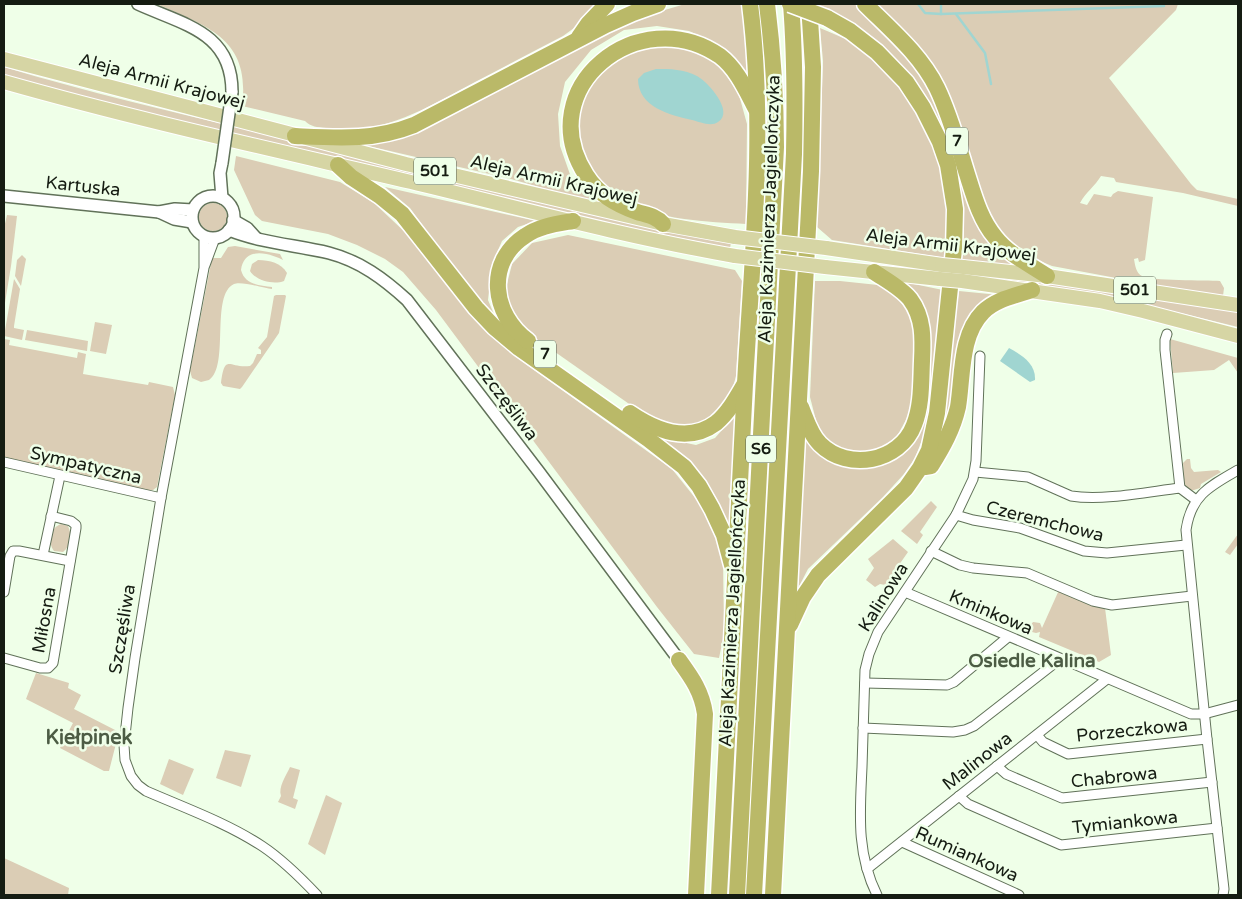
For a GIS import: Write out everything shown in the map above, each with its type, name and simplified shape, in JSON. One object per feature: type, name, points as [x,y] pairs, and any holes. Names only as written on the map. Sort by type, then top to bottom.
[{"type":"highway","points":[[578,39],[588,24],[608,4]]},
{"type":"highway","points":[[295,136],[359,138],[398,131],[578,39],[633,13],[658,4]]},
{"type":"highway","name":"7","points":[[573,221],[545,226],[526,235],[508,253],[498,279],[499,302],[512,327],[525,339],[647,424],[659,430],[683,434],[694,432],[716,422],[727,412],[745,384],[756,201],[758,111],[757,69],[750,4]]},
{"type":"highway","name":"Aleja Kazimierza Jagiellończyka","points":[[737,895],[776,147],[776,98],[767,4]]},
{"type":"highway","points":[[786,628],[792,623],[803,597],[818,575],[906,488],[920,468],[929,450],[934,432],[940,386],[955,224],[952,185],[948,165],[934,127],[906,82],[892,66],[863,41],[827,18],[790,4]]},
{"type":"highway","name":"Aleja Kazimierza Jagiellończyka","points":[[754,895],[794,154],[794,38],[790,4]]},
{"type":"highway","points":[[773,895],[812,162],[813,66],[809,4]]},
{"type":"highway","name":"7","points":[[865,4],[914,53],[936,85],[949,116],[977,205],[995,238],[1047,276]]},
{"type":"highway","points":[[664,224],[658,218],[616,204],[607,198],[589,180],[576,158],[572,142],[571,125],[573,109],[583,79],[592,67],[619,44],[638,37],[668,35],[686,38],[703,44],[721,57],[739,78],[758,111]]},
{"type":"highway","points":[[338,165],[351,177],[385,199],[402,214],[476,308],[494,327],[519,348],[648,439],[684,467],[699,486],[724,535],[735,579]]},
{"type":"highway","points":[[799,403],[807,424],[818,442],[830,452],[844,458],[866,460],[886,456],[898,448],[908,437],[914,426],[921,392],[923,342],[920,319],[916,308],[902,291],[874,272]]},
{"type":"highway","points":[[920,468],[930,466],[945,446],[957,408],[966,348],[976,321],[997,302],[1032,290]]},
{"type":"highway","points":[[720,895],[745,384]]},
{"type":"highway","points":[[679,660],[699,689],[706,714],[696,895]]},
{"type":"main road","name":"Aleja Armii Krajowej","points":[[4,59],[443,173],[664,224],[735,237],[942,265],[1047,276]]},
{"type":"main road","name":"Aleja Armii Krajowej","points":[[4,82],[74,101],[338,165],[670,243],[735,256],[1032,290]]},
{"type":"main road","name":"501","points":[[1047,276],[1238,304]]},
{"type":"main road","name":"501","points":[[1032,290],[1123,306],[1238,336]]},
{"type":"street","points":[[138,4],[189,26],[215,42],[230,65],[232,92],[216,197]]},
{"type":"street","name":"Kartuska","points":[[4,196],[159,212],[174,219],[192,216]]},
{"type":"street","points":[[216,197],[231,207],[231,225],[225,234],[209,237],[196,230],[192,216],[200,200],[216,197]]},
{"type":"street","name":"Szczęśliwa","points":[[231,225],[248,228],[256,238],[329,253],[350,260],[380,276],[407,300],[539,472],[679,660]]},
{"type":"street","name":"Szczęśliwa","points":[[209,237],[161,498],[131,684],[124,753],[129,772],[146,791],[237,831],[285,862],[317,895]]},
{"type":"street","points":[[1167,334],[1165,350],[1180,488]]},
{"type":"street","name":"Kalinowa","points":[[877,895],[860,843],[866,667],[878,632],[956,515],[965,499],[975,472],[980,356]]},
{"type":"street","name":"Sympatyczna","points":[[4,462],[161,498]]},
{"type":"street","points":[[1223,895],[1186,544],[1187,523],[1196,500],[1208,487],[1238,470]]},
{"type":"street","points":[[975,472],[1028,476],[1071,496],[1078,497],[1100,497],[1180,488],[1196,500]]},
{"type":"street","points":[[44,555],[60,476]]},
{"type":"street","name":"Czeremchowa","points":[[956,515],[973,520],[1020,528],[1084,551],[1107,553],[1186,544]]},
{"type":"street","name":"Miłosna","points":[[4,658],[40,668],[48,668],[54,663],[76,525],[72,521],[51,516]]},
{"type":"street","points":[[4,592],[12,553],[19,550],[70,561]]},
{"type":"street","points":[[931,551],[960,565],[972,568],[1027,573],[1104,604],[1192,596]]},
{"type":"street","name":"Kminkowa","points":[[905,592],[1191,714],[1204,714]]},
{"type":"street","points":[[865,682],[947,685],[954,682],[1008,637]]},
{"type":"street","points":[[863,728],[953,732],[965,730],[974,726],[1060,659]]},
{"type":"street","name":"Malinowa","points":[[867,869],[1107,679]]},
{"type":"street","points":[[1204,714],[1238,705]]},
{"type":"street","name":"Porzeczkowa","points":[[1037,735],[1043,742],[1068,754],[1206,738]]},
{"type":"street","name":"Chabrowa","points":[[998,766],[1006,774],[1062,798],[1212,782]]},
{"type":"street","name":"Tymiankowa","points":[[959,796],[968,804],[1061,845],[1217,828]]},
{"type":"street","name":"Rumiankowa","points":[[902,842],[1019,895]]},
{"type":"shaded area","points":[[157,4],[601,4],[581,23],[563,36],[422,110],[385,124],[346,130],[314,126],[305,121],[242,106],[243,83],[240,65],[233,50],[222,38],[209,29]]},
{"type":"shaded area","points":[[685,4],[741,4],[746,34],[748,82],[721,50],[707,39],[689,31],[657,26],[624,30],[591,50],[565,82],[558,114],[560,146],[572,180],[606,206],[511,179],[364,145],[392,140],[444,118],[631,20]]},
{"type":"shaded area","points":[[817,4],[857,4],[907,52],[943,113],[969,196],[1022,267],[962,260],[964,227],[962,200],[931,109]]},
{"type":"shaded area","points":[[874,4],[1178,4],[1176,10],[1109,78],[1197,190],[1238,199],[1238,206],[1183,193],[1116,182],[1114,178],[1101,176],[1080,203],[1087,205],[1094,194],[1111,197],[1118,191],[1153,197],[1145,260],[1139,262],[1138,258],[1134,259],[1138,273],[1147,278],[1156,279],[1220,281],[1224,288],[1223,296],[1218,297],[1052,266],[1019,252],[991,223],[957,120]]},
{"type":"shaded area","points":[[820,28],[852,42],[872,56],[906,94],[920,116],[931,139],[946,188],[948,235],[946,258],[832,240],[817,227],[823,61]]},
{"type":"shaded area","points":[[651,44],[697,50],[722,68],[739,95],[747,124],[746,224],[683,219],[636,207],[611,192],[600,182],[585,159],[578,132],[578,118],[583,96],[597,73],[606,65],[624,54]]},
{"type":"shaded area","points":[[4,67],[124,100],[527,200],[731,243],[730,248],[646,231],[292,150],[4,77]]},
{"type":"shaded area","points":[[236,156],[340,182],[374,203],[407,234],[469,313],[491,336],[527,365],[672,469],[700,504],[723,554],[724,634],[719,658],[694,654],[436,310],[403,272],[385,259],[357,245],[328,234],[262,221],[255,215],[234,170]]},
{"type":"shaded area","points":[[385,187],[536,221],[518,227],[502,241],[492,264],[488,300],[498,324],[461,278],[410,208]]},
{"type":"shaded area","points":[[213,203],[223,207],[227,217],[223,227],[213,231],[203,227],[199,217],[203,207]]},
{"type":"shaded area","points":[[7,215],[17,216],[4,309],[4,228]]},
{"type":"shaded area","points":[[568,235],[735,270],[742,281],[736,376],[730,398],[715,414],[700,424],[677,426],[652,420],[528,333],[511,311],[506,288],[512,264],[532,243]]},
{"type":"shaded area","points":[[235,246],[280,254],[283,260],[257,253],[251,255],[243,263],[241,270],[246,279],[262,286],[272,287],[272,289],[237,283],[227,291],[223,302],[220,346],[215,372],[209,380],[201,382],[192,378],[190,371],[212,258],[221,258],[228,247]]},
{"type":"shaded area","points":[[22,255],[26,259],[21,286],[15,276],[17,260]]},
{"type":"shaded area","points":[[258,260],[271,261],[282,267],[287,273],[284,281],[275,283],[256,277],[250,271],[252,264]]},
{"type":"shaded area","points":[[965,272],[1238,310],[1238,327],[1123,299],[964,277]]},
{"type":"shaded area","points":[[14,279],[20,289],[14,328],[24,330],[22,340],[4,336]]},
{"type":"shaded area","points":[[815,281],[840,281],[878,285],[893,294],[908,311],[916,334],[912,399],[907,418],[896,438],[880,448],[862,454],[840,449],[819,432],[810,397]]},
{"type":"shaded area","points":[[899,281],[943,290],[932,396],[925,432],[915,458],[904,474],[883,497],[808,569],[793,598],[802,426],[844,466],[859,469],[867,468],[889,460],[902,452],[928,341]]},
{"type":"shaded area","points":[[959,291],[999,295],[983,304],[953,405],[935,451],[942,413]]},
{"type":"shaded area","points":[[274,296],[286,296],[279,333],[240,389],[223,386],[221,383],[226,365],[250,366],[257,354],[261,354],[261,350],[258,348],[267,337]]},
{"type":"shaded area","points":[[95,322],[112,325],[106,354],[90,351]]},
{"type":"shaded area","points":[[27,330],[88,341],[87,351],[25,340]]},
{"type":"shaded area","points":[[4,339],[10,340],[9,345],[77,358],[78,352],[86,354],[83,374],[148,385],[149,382],[173,387],[175,395],[157,487],[153,490],[145,490],[144,492],[4,458]]},
{"type":"shaded area","points":[[1170,339],[1238,358],[1238,373],[1229,360],[1214,370],[1173,373]]},
{"type":"shaded area","points":[[739,411],[732,540],[717,499],[696,468],[652,436],[696,445],[715,438]]},
{"type":"shaded area","points":[[1190,459],[1191,468],[1194,472],[1218,470],[1221,472],[1201,484],[1200,488],[1191,491],[1184,487],[1183,484],[1183,463]]},
{"type":"shaded area","points":[[931,501],[937,507],[920,532],[923,535],[917,544],[901,531]]},
{"type":"shaded area","points":[[61,524],[68,526],[70,533],[69,543],[63,552],[54,551],[51,543],[53,531]]},
{"type":"shaded area","points":[[1238,534],[1238,544],[1230,555],[1225,552]]},
{"type":"shaded area","points":[[893,539],[908,552],[901,562],[902,570],[891,586],[880,584],[875,587],[866,580],[874,568],[868,559]]},
{"type":"shaded area","points":[[1059,590],[1105,608],[1111,655],[1099,662],[1039,637],[1040,632],[1032,632],[1030,626],[1033,622],[1040,623],[1042,628]]},
{"type":"shaded area","points":[[36,673],[69,683],[68,688],[81,695],[74,709],[119,732],[109,771],[104,771],[60,748],[73,723],[26,699]]},
{"type":"shaded area","points":[[225,750],[251,755],[241,787],[216,778]]},
{"type":"shaded area","points":[[169,759],[194,769],[183,795],[160,784]]},
{"type":"shaded area","points":[[290,767],[300,770],[293,798],[298,800],[295,809],[278,802],[281,796],[281,785]]},
{"type":"shaded area","points":[[326,795],[342,803],[325,855],[308,844]]},
{"type":"shaded area","points":[[4,858],[69,888],[68,895],[4,895]]},
{"type":"water","points":[[656,69],[682,71],[702,79],[718,97],[722,105],[722,117],[718,122],[705,124],[665,112],[649,103],[639,89],[638,79],[644,73]]},
{"type":"water","points":[[1009,348],[1031,365],[1035,374],[1035,380],[1030,382],[1000,361]]},
{"type":"waterway","points":[[918,4],[925,13],[941,14],[1164,6]]},
{"type":"waterway","points":[[941,4],[941,14]]},
{"type":"waterway","points":[[956,14],[985,53],[991,84]]},
{"type":"district","name":"Osiedle Kalina","points":[[1032,661]]},
{"type":"district","name":"Kiełpinek","points":[[89,738]]}]
